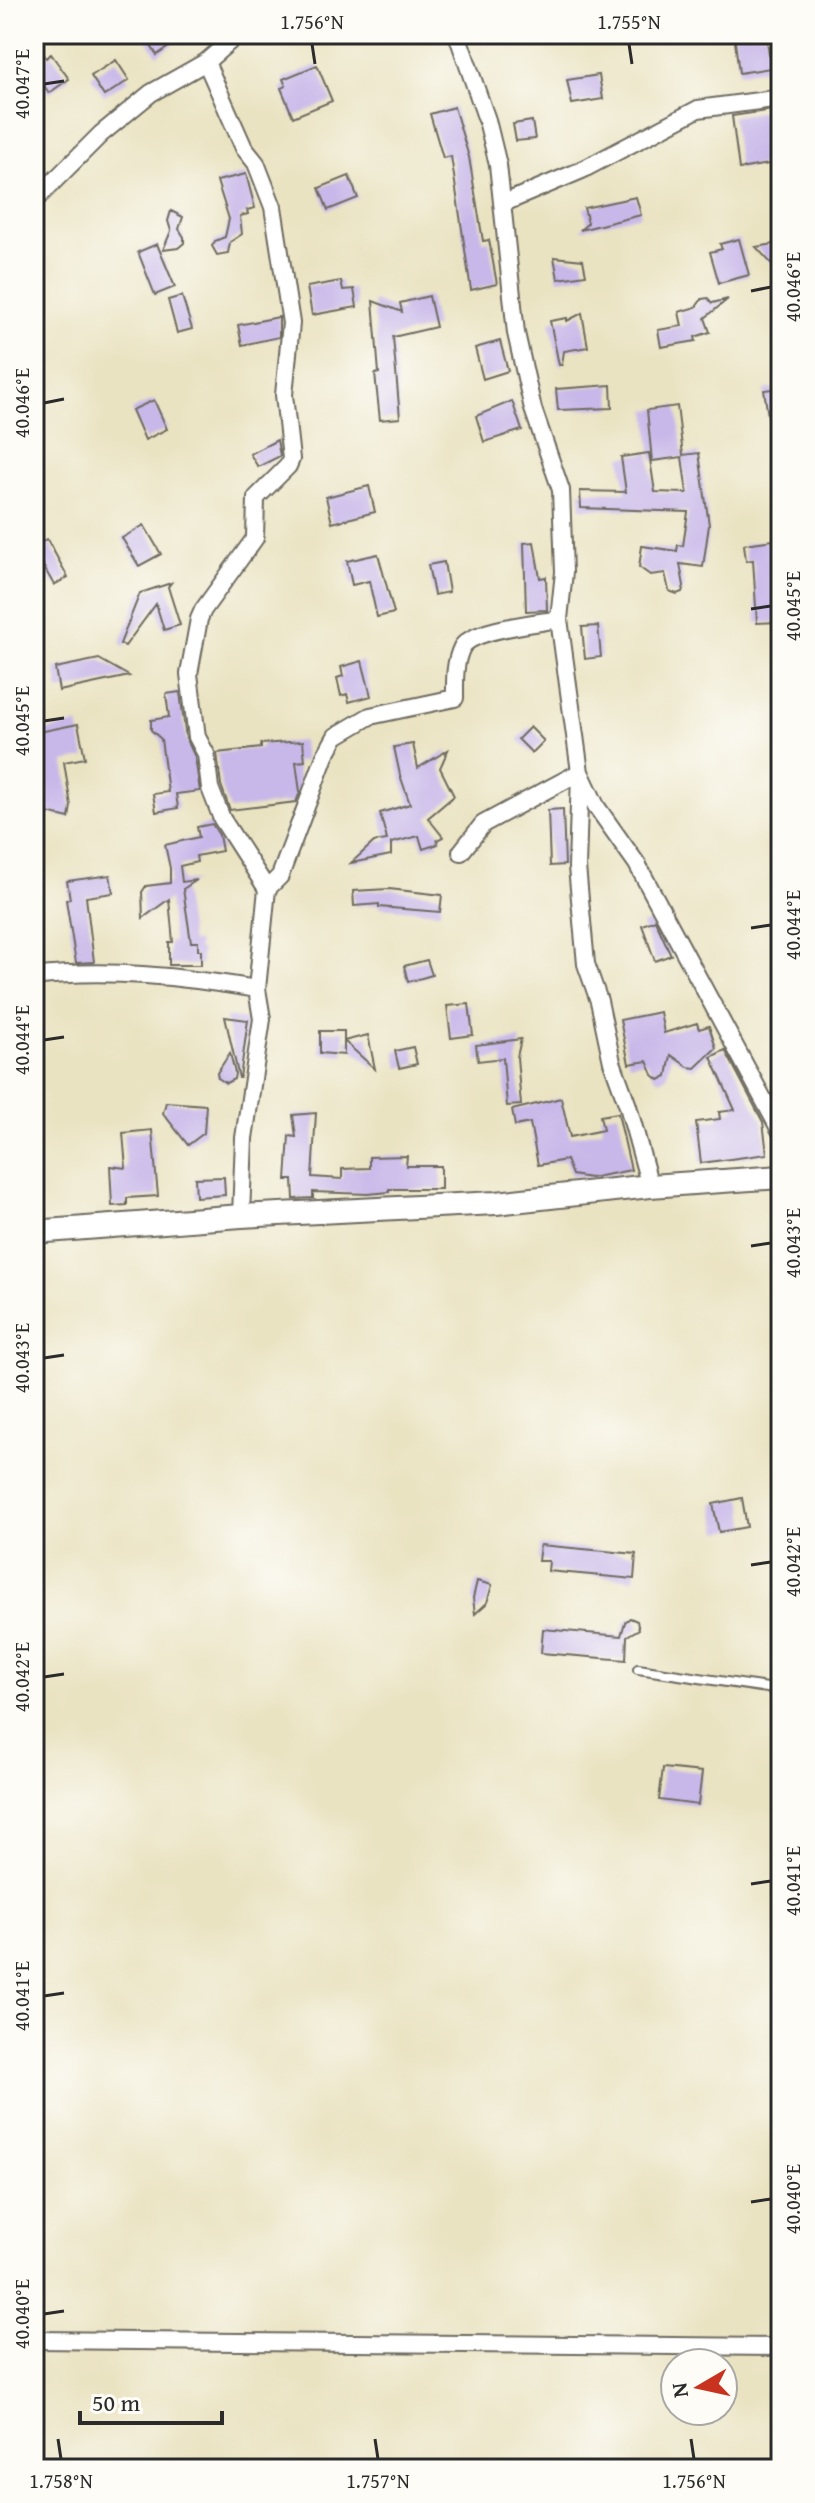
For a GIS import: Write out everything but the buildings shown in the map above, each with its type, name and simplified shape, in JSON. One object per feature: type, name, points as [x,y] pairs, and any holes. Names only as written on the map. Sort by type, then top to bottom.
[{"type":"street","points":[[34,201],[101,134],[151,93],[206,62],[238,34]]},
{"type":"street","points":[[457,34],[487,120],[498,165],[516,333],[533,409],[561,490],[564,572],[559,619],[580,772],[577,867],[586,964],[650,1186]]},
{"type":"street","points":[[206,62],[244,148],[256,163],[273,207],[282,272],[289,294],[291,323],[284,395],[291,459],[288,466],[256,498],[255,538],[203,610],[189,674],[197,737],[206,754],[210,788],[222,819],[267,889],[257,989],[262,1019],[244,1138],[241,1216]]},
{"type":"street","points":[[504,203],[582,170],[698,109],[781,98]]},
{"type":"street","points":[[267,889],[280,876],[325,756],[336,736],[370,716],[455,698],[457,660],[464,644],[483,634],[559,619]]},
{"type":"street","points":[[461,852],[483,824],[580,772]]},
{"type":"street","points":[[580,772],[596,806],[637,864],[781,1132]]},
{"type":"street","points":[[34,977],[139,974],[257,989]]},
{"type":"street","points":[[34,1232],[241,1216],[496,1203],[650,1186],[781,1177]]},
{"type":"street","points":[[34,2340],[781,2347]]},
{"type":"lane","points":[[638,1669],[781,1690]]}]
